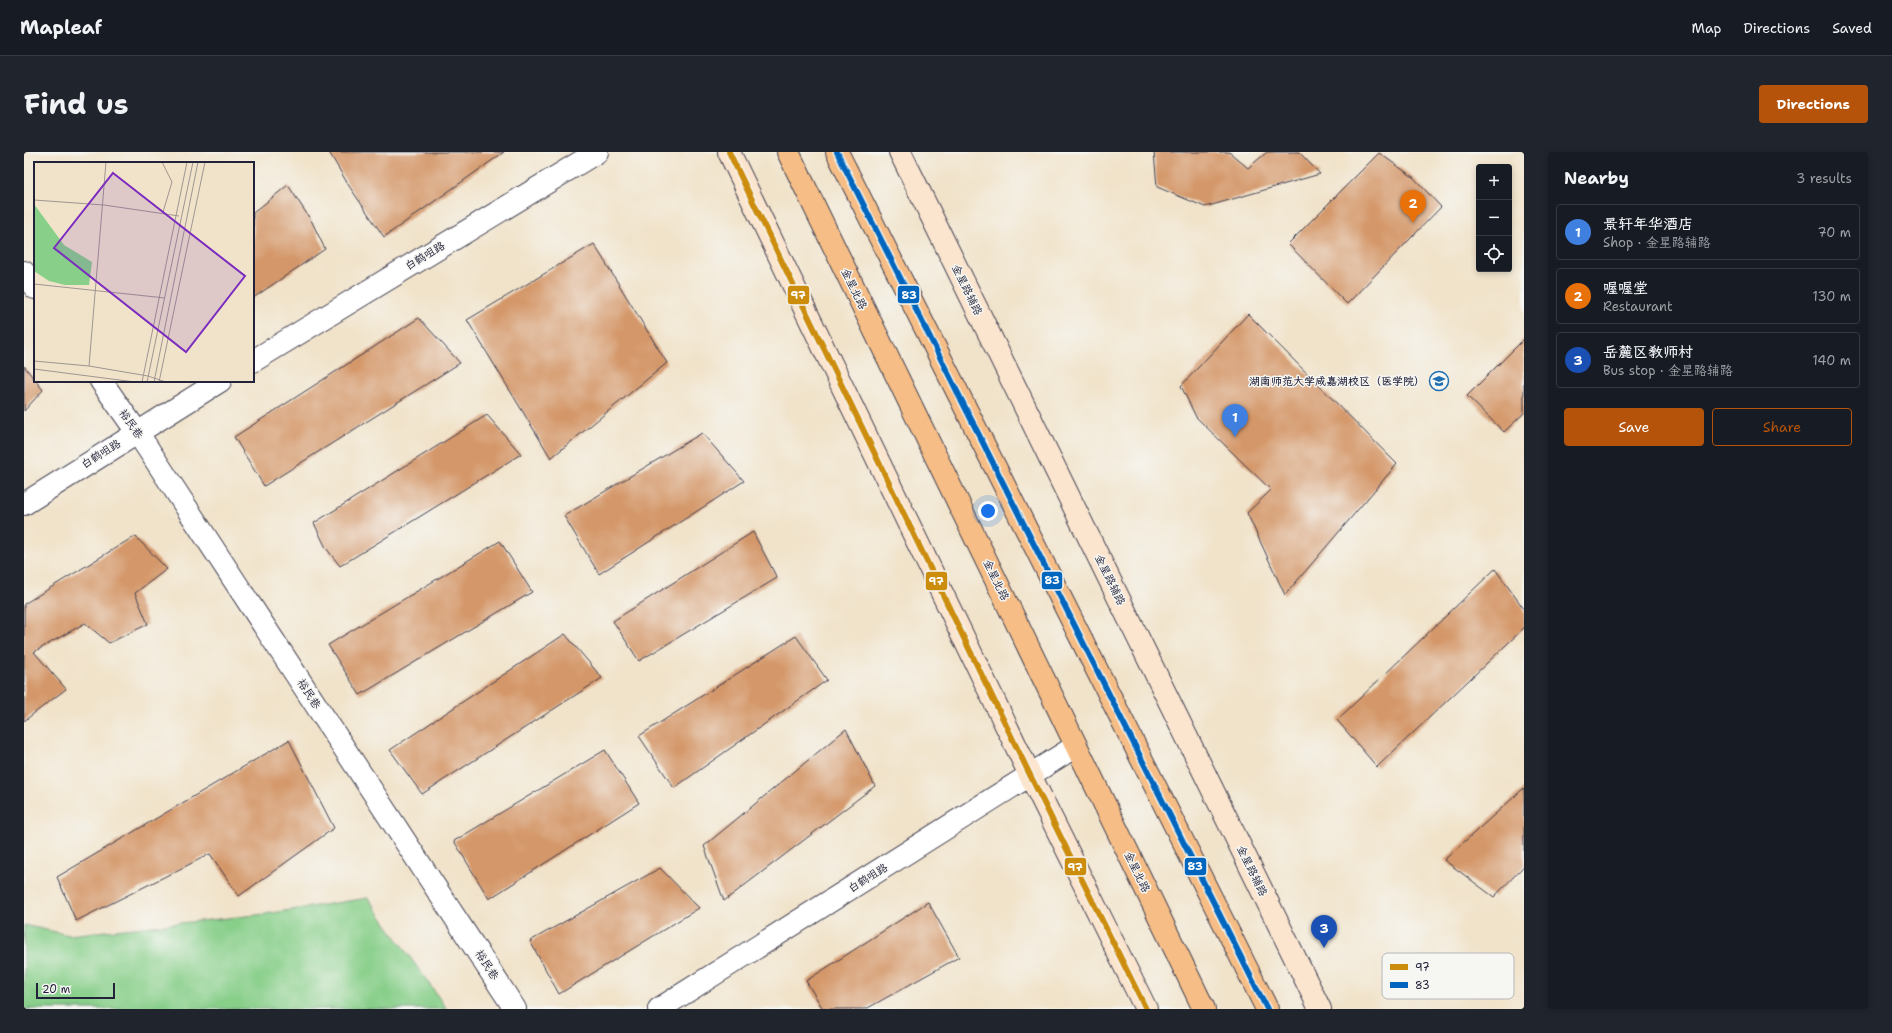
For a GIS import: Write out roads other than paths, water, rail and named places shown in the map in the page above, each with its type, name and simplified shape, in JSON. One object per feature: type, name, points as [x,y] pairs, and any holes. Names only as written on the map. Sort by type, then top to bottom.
[{"type":"main road","name":"金星北路","points":[[788,152],[1204,1009]]},
{"type":"main road","points":[[836,152],[1267,1009]]},
{"type":"street","points":[[729,152],[1030,775],[1146,1009]]},
{"type":"street","name":"金星路辅路","points":[[900,152],[1320,1009]]},
{"type":"street","name":"白鹤咀路","points":[[254,360],[592,153]]},
{"type":"street","points":[[24,272],[34,287]]},
{"type":"street","name":"裕民巷","points":[[102,382],[137,432],[515,1009]]},
{"type":"street","name":"白鹤咀路","points":[[24,504],[218,382]]},
{"type":"street","name":"白鹤咀路","points":[[659,1009],[1076,746]]},
{"type":"place","name":"喔喔堂","points":[[1413,223]]},
{"type":"place","name":"湖南师范大学咸嘉湖校区（医学院）","points":[[1439,381]]},
{"type":"place","name":"景轩年华酒店","points":[[1235,437]]},
{"type":"place","name":"岳麓区教师村","points":[[1324,948]]}]
